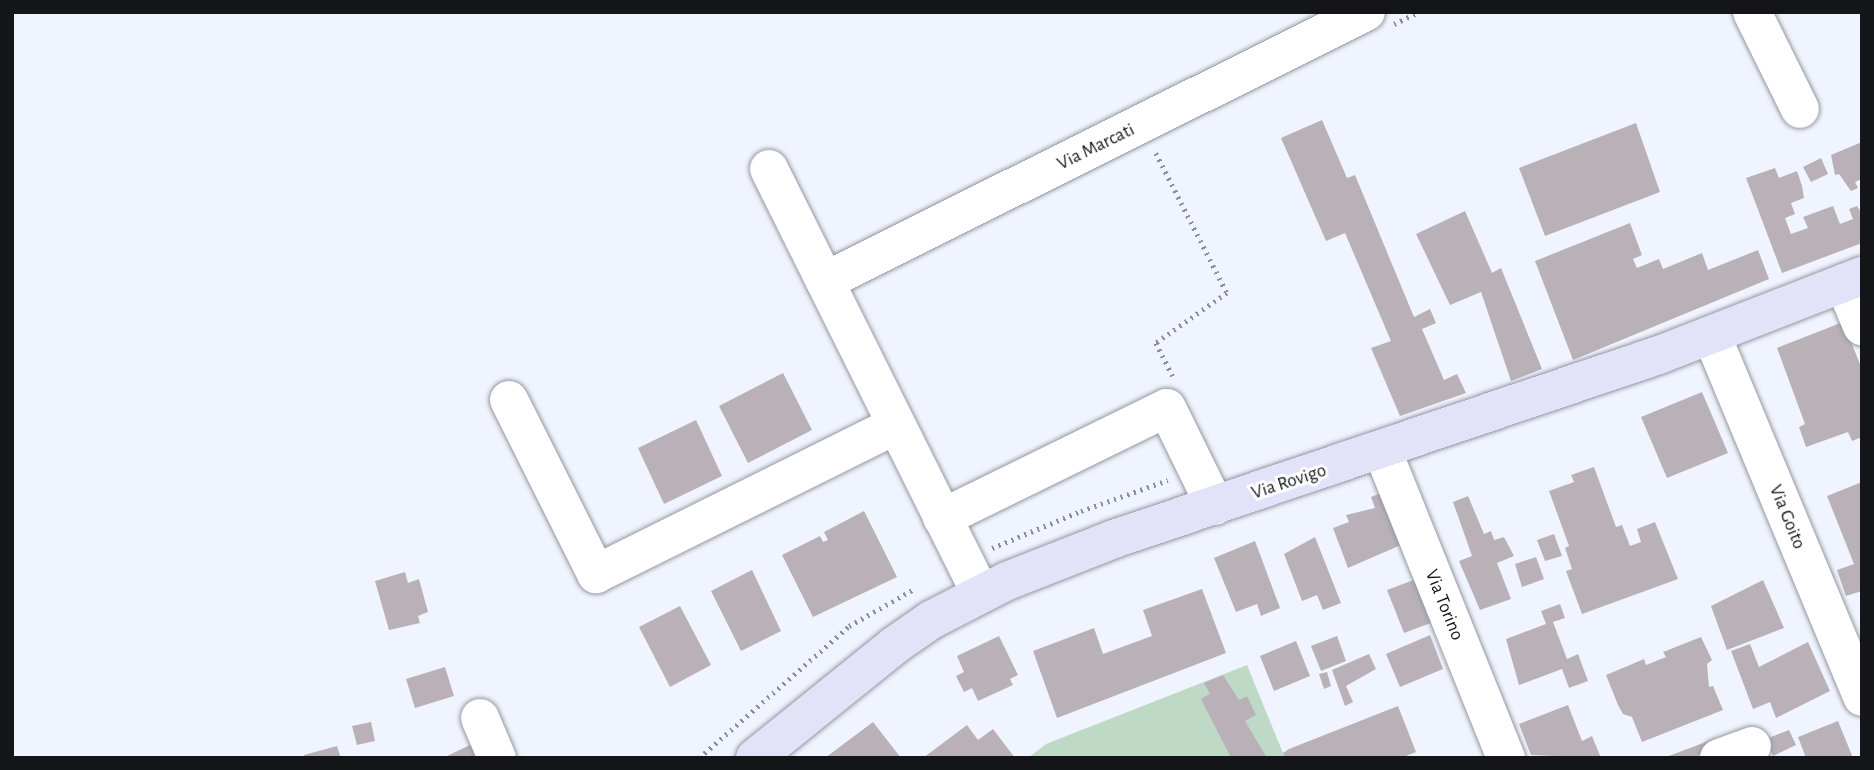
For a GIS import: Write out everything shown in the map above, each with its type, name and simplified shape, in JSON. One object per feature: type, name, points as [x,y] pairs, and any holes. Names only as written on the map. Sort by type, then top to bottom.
[{"type":"main road","name":"Via Rovigo","points":[[755,758],[895,645],[980,593],[1075,554],[1383,452],[1712,336],[1853,279]]},
{"type":"street","points":[[1752,12],[1800,109]]},
{"type":"street","name":"Via Marcati","points":[[825,281],[1142,124],[1374,21]]},
{"type":"street","points":[[769,169],[980,593]]},
{"type":"street","points":[[1853,279],[1862,326]]},
{"type":"street","name":"Via Goito","points":[[1712,336],[1862,697]]},
{"type":"street","points":[[509,400],[596,574],[896,425]]},
{"type":"street","points":[[942,518],[1167,408],[1215,506]]},
{"type":"street","name":"Via Torino","points":[[1383,452],[1506,758]]},
{"type":"street","points":[[480,719],[497,758]]},
{"type":"path","points":[[1374,21],[1419,12]]},
{"type":"path","points":[[1142,124],[1227,293],[1156,343],[1178,386]]},
{"type":"path","points":[[981,547],[990,549],[1081,511],[1178,476]]},
{"type":"path","points":[[1081,511],[1084,518]]},
{"type":"path","points":[[699,758],[849,626],[917,588]]},
{"type":"green space","points":[[1247,665],[1285,758],[1028,758],[1046,744]]},
{"type":"building","points":[[1322,120],[1347,178],[1355,175],[1414,317],[1430,309],[1436,323],[1422,329],[1444,380],[1457,374],[1466,393],[1400,416],[1371,348],[1391,341],[1345,233],[1326,241],[1281,138]]},
{"type":"building","points":[[1636,123],[1660,192],[1545,236],[1519,168]]},
{"type":"building","points":[[1862,142],[1862,179],[1855,182],[1858,188],[1851,191],[1839,174],[1835,175],[1831,155]]},
{"type":"building","points":[[1821,158],[1828,174],[1811,182],[1803,167]]},
{"type":"building","points":[[1775,168],[1779,178],[1797,171],[1802,186],[1804,198],[1791,203],[1795,214],[1785,218],[1791,234],[1808,228],[1803,217],[1833,206],[1840,224],[1853,219],[1849,209],[1857,206],[1862,214],[1862,243],[1782,273],[1746,178]]},
{"type":"building","points":[[1465,211],[1492,273],[1501,268],[1542,369],[1511,381],[1481,292],[1450,305],[1416,234]]},
{"type":"building","points":[[1630,223],[1642,255],[1633,259],[1637,268],[1659,259],[1663,269],[1702,253],[1708,270],[1758,250],[1769,279],[1573,360],[1535,261]]},
{"type":"building","points":[[1843,322],[1862,369],[1862,437],[1852,441],[1848,432],[1806,447],[1799,427],[1805,424],[1777,348]]},
{"type":"building","points":[[783,373],[812,430],[748,463],[719,406]]},
{"type":"building","points":[[1702,392],[1728,453],[1667,478],[1641,417]]},
{"type":"building","points":[[696,420],[722,476],[664,504],[638,448]]},
{"type":"building","points":[[1594,467],[1616,527],[1622,525],[1630,546],[1641,542],[1637,529],[1655,522],[1678,579],[1582,614],[1566,571],[1572,569],[1565,548],[1569,546],[1549,491],[1574,482],[1571,475]]},
{"type":"building","points":[[1862,482],[1862,591],[1846,596],[1837,570],[1854,564],[1827,496]]},
{"type":"building","points":[[1391,489],[1410,541],[1348,568],[1333,528],[1349,522],[1346,515],[1375,508],[1371,497]]},
{"type":"building","points":[[1468,496],[1484,534],[1491,531],[1494,540],[1504,537],[1514,556],[1497,563],[1511,599],[1480,610],[1459,561],[1472,556],[1453,502]]},
{"type":"building","points":[[864,511],[897,577],[813,617],[782,555],[820,536],[823,542],[828,540],[824,532]]},
{"type":"building","points":[[1554,534],[1562,556],[1545,561],[1537,540]]},
{"type":"building","points":[[1315,537],[1341,603],[1323,610],[1317,595],[1302,601],[1284,554]]},
{"type":"building","points":[[1255,541],[1280,608],[1261,616],[1257,604],[1236,612],[1214,558]]},
{"type":"building","points":[[1536,557],[1544,579],[1522,587],[1515,564]]},
{"type":"building","points":[[752,570],[781,631],[741,651],[711,591]]},
{"type":"building","points":[[405,572],[408,583],[419,579],[428,612],[418,616],[420,623],[389,630],[375,581]]},
{"type":"building","points":[[1419,578],[1436,621],[1404,633],[1387,590]]},
{"type":"building","points":[[1763,580],[1784,628],[1727,650],[1711,606]]},
{"type":"building","points":[[1202,589],[1226,653],[1057,718],[1033,651],[1094,628],[1103,654],[1152,636],[1143,610]]},
{"type":"building","points":[[1560,604],[1565,618],[1553,622],[1567,659],[1578,654],[1588,681],[1569,688],[1562,669],[1519,685],[1506,639],[1546,624],[1541,611]]},
{"type":"building","points":[[680,606],[711,665],[670,687],[639,627]]},
{"type":"building","points":[[1430,635],[1443,669],[1400,687],[1386,654]]},
{"type":"building","points":[[999,636],[1018,675],[1010,679],[1013,685],[978,701],[972,688],[964,692],[956,676],[964,672],[957,656]]},
{"type":"building","points":[[1337,636],[1346,661],[1321,671],[1311,646]]},
{"type":"building","points":[[1701,637],[1712,660],[1707,664],[1709,687],[1713,686],[1723,710],[1642,742],[1632,717],[1623,714],[1618,705],[1606,675],[1644,659],[1646,665],[1666,657],[1663,652]]},
{"type":"building","points":[[1296,641],[1310,676],[1274,691],[1260,656]]},
{"type":"building","points":[[1808,642],[1830,691],[1776,718],[1770,702],[1753,709],[1731,651],[1750,644],[1759,667]]},
{"type":"building","points":[[1369,654],[1376,669],[1346,686],[1353,702],[1345,706],[1332,670]]},
{"type":"building","points":[[445,667],[454,696],[415,708],[406,679]]},
{"type":"building","points":[[1327,672],[1331,686],[1324,689],[1319,674]]},
{"type":"building","points":[[1223,675],[1239,700],[1247,696],[1256,715],[1245,721],[1267,758],[1231,758],[1201,699],[1210,694],[1204,683]]},
{"type":"building","points":[[1568,705],[1582,741],[1592,736],[1601,758],[1531,755],[1519,724]]},
{"type":"building","points":[[1398,706],[1416,752],[1401,758],[1285,758],[1283,753],[1289,749]]},
{"type":"building","points":[[1838,721],[1853,758],[1806,758],[1798,737]]},
{"type":"building","points":[[371,722],[375,741],[357,745],[352,726]]},
{"type":"building","points":[[873,722],[901,758],[825,758]]},
{"type":"building","points":[[967,725],[978,740],[993,729],[1015,758],[923,758]]},
{"type":"building","points":[[1789,730],[1796,745],[1773,756],[1766,739]]},
{"type":"building","points":[[1714,739],[1717,748],[1691,758],[1666,757]]},
{"type":"building","points":[[472,744],[478,758],[443,758]]},
{"type":"building","points":[[337,746],[341,758],[305,758],[304,755]]}]
